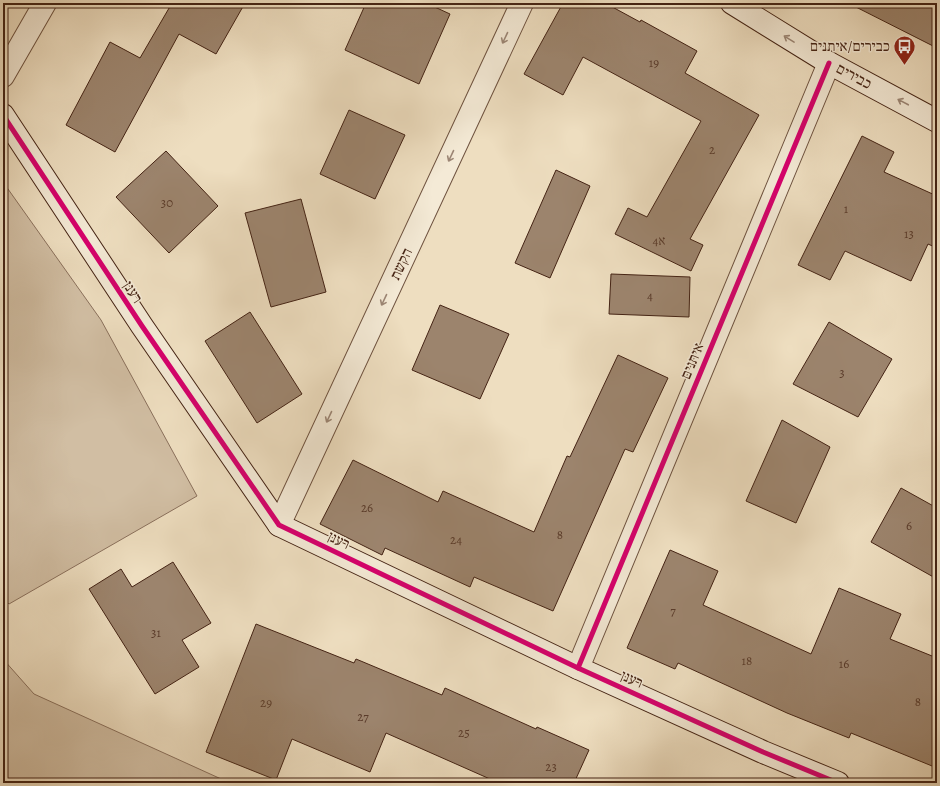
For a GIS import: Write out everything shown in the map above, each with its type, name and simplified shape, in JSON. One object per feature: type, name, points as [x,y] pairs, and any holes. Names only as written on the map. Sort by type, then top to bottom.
[{"type":"street","points":[[3,76],[44,3]]},
{"type":"street","name":"הקשת","points":[[279,525],[522,3]]},
{"type":"street","name":"כבירים","points":[[732,3],[829,63],[937,121]]},
{"type":"street","name":"איתנים","points":[[578,668],[829,63]]},
{"type":"street","name":"רענן","points":[[3,116],[142,326],[279,525],[578,668],[763,752],[838,783]]},
{"type":"shaded area","points":[[3,182],[101,320],[197,496],[9,604],[3,598]]},
{"type":"shaded area","points":[[3,659],[34,694],[230,783],[3,783]]},
{"type":"building","points":[[172,3],[245,3],[216,54],[179,34],[115,152],[66,125],[110,42],[140,58]]},
{"type":"building","points":[[366,3],[426,3],[450,14],[419,84],[345,50]]},
{"type":"building","points":[[563,3],[605,3],[640,22],[641,20],[697,51],[685,73],[759,115],[690,239],[703,245],[691,271],[615,234],[628,208],[647,217],[701,121],[583,57],[563,95],[524,74]]},
{"type":"building","points":[[848,3],[937,3],[937,48]]},
{"type":"building","points":[[349,110],[405,135],[375,199],[320,174]]},
{"type":"building","points":[[862,136],[894,152],[884,172],[937,196],[937,248],[928,244],[911,281],[845,251],[830,280],[798,265]]},
{"type":"building","points":[[166,151],[218,206],[169,253],[116,197]]},
{"type":"building","points":[[556,170],[590,186],[550,278],[515,263]]},
{"type":"building","points":[[301,199],[326,292],[271,307],[245,213]]},
{"type":"building","points":[[611,274],[690,277],[689,317],[609,314]]},
{"type":"building","points":[[440,305],[509,334],[480,399],[412,370]]},
{"type":"building","points":[[250,312],[302,394],[257,423],[205,341]]},
{"type":"building","points":[[829,322],[892,359],[858,417],[793,384]]},
{"type":"building","points":[[618,355],[668,378],[633,452],[625,449],[553,611],[474,577],[470,587],[385,548],[382,555],[320,524],[353,460],[438,502],[443,491],[534,532],[567,456],[570,457]]},
{"type":"building","points":[[782,420],[830,447],[796,523],[746,501]]},
{"type":"building","points":[[901,488],[937,508],[937,579],[871,542]]},
{"type":"building","points":[[670,550],[718,571],[703,605],[811,654],[839,588],[901,614],[890,639],[937,658],[937,768],[851,733],[849,738],[787,713],[678,663],[675,669],[627,648]]},
{"type":"building","points":[[173,562],[211,623],[182,640],[199,667],[155,694],[89,589],[121,569],[132,587]]},
{"type":"building","points":[[256,624],[354,663],[356,659],[442,695],[445,688],[536,729],[537,727],[589,750],[574,783],[499,783],[386,733],[370,772],[292,739],[276,780],[206,752]]},
{"type":"cycle path","points":[[578,668],[829,63]]},
{"type":"cycle path","points":[[3,115],[142,326],[279,525],[578,668],[763,752],[838,783]]},
{"type":"place","name":"כבירים/איתנים","points":[[905,66]]}]
